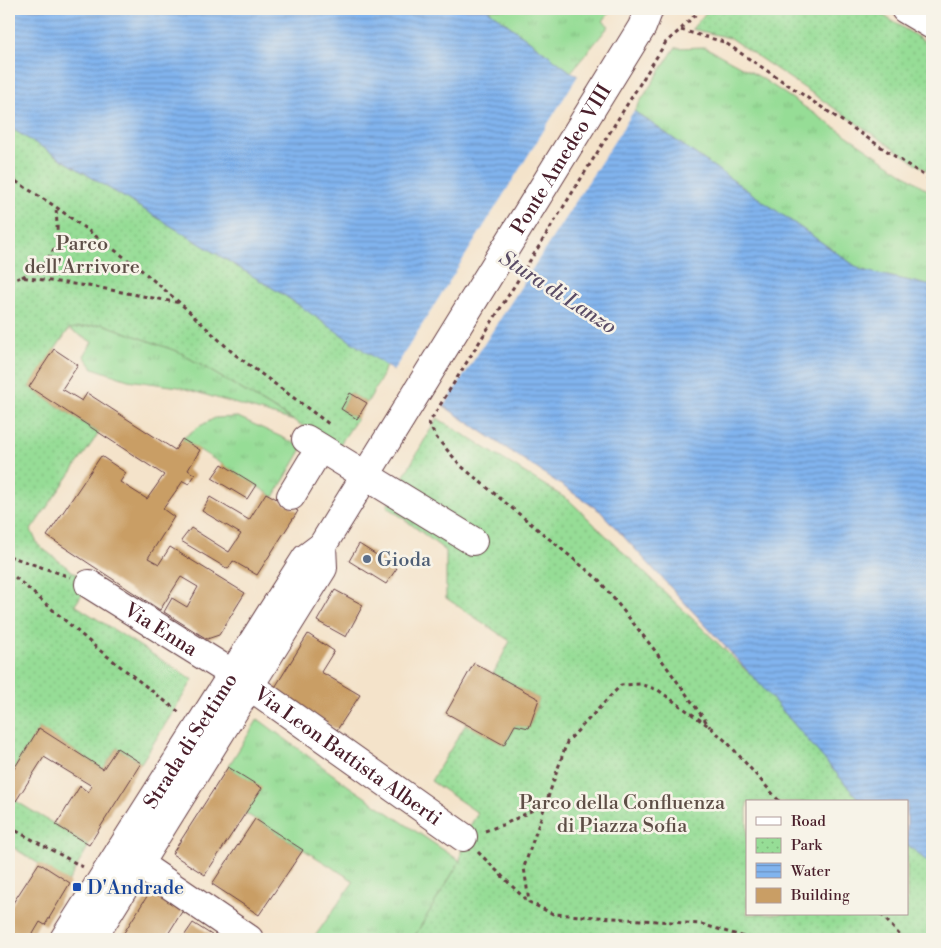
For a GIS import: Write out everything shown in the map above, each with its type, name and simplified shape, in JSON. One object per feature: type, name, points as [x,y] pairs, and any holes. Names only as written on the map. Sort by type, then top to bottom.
[{"type":"main road","points":[[905,9],[932,25]]},
{"type":"main road","name":"Ponte Amedeo VIII","points":[[428,399],[649,17]]},
{"type":"main road","name":"Strada di Settimo","points":[[92,939],[130,858],[241,680],[306,558],[322,546],[364,475],[428,399]]},
{"type":"main road","points":[[291,496],[320,438],[364,475],[473,542]]},
{"type":"main road","name":"Via Enna","points":[[89,584],[241,680]]},
{"type":"main road","name":"Via Leon Battista Alberti","points":[[241,680],[463,837]]},
{"type":"main road","points":[[130,858],[249,939]]},
{"type":"main road","name":"Strada di Settimo","points":[[64,939],[102,878],[130,858]]},
{"type":"path","points":[[700,9],[666,42],[428,399],[429,423],[435,436],[461,466],[599,580],[653,648],[710,727]]},
{"type":"path","points":[[680,30],[724,42],[932,181]]},
{"type":"path","points":[[9,177],[56,207],[140,268],[233,353],[320,438]]},
{"type":"path","points":[[9,282],[44,263],[58,243],[56,207]]},
{"type":"path","points":[[21,277],[95,288],[180,304]]},
{"type":"path","points":[[9,556],[89,584]]},
{"type":"path","points":[[9,572],[98,649],[179,712]]},
{"type":"path","points":[[528,902],[524,867],[567,742],[621,685],[640,684],[658,690],[710,727],[728,743],[778,800]]},
{"type":"path","points":[[546,804],[505,824],[463,837],[528,902],[553,914],[701,924],[750,939]]},
{"type":"path","points":[[9,827],[102,878]]},
{"type":"path","points":[[883,916],[903,939]]},
{"type":"green space","points":[[487,9],[612,9],[603,21],[609,26],[571,72]]},
{"type":"green space","points":[[709,9],[873,9],[932,46],[932,174],[730,38],[692,29]]},
{"type":"green space","points":[[705,47],[760,77],[932,193],[932,286],[861,270],[634,111],[675,48]]},
{"type":"green space","name":"Parco dell'Arrivore","points":[[9,127],[287,297],[386,365],[382,377],[367,403],[350,393],[341,409],[357,419],[338,447],[179,352],[103,324],[69,329],[29,387],[99,433],[31,530],[38,545],[89,584],[75,605],[193,680],[141,763],[117,748],[103,769],[39,728],[9,777]]},
{"type":"green space","points":[[103,324],[179,352],[294,421],[179,387],[128,380],[93,368],[84,356],[92,342],[69,329]]},
{"type":"green space","points":[[238,417],[303,447],[274,497],[182,439],[198,427],[215,418]]},
{"type":"green space","name":"Parco della Confluenza di Piazza Sofia","points":[[437,418],[570,501],[757,681],[859,800],[746,800],[746,916],[908,916],[908,845],[932,866],[932,939],[413,939],[460,861],[463,837],[478,813],[431,781],[466,724],[504,745],[515,725],[529,728],[539,699],[493,674],[510,641],[446,598],[446,551],[387,506]]},
{"type":"green space","points":[[258,719],[350,787],[460,861],[413,939],[313,939],[354,881],[245,813],[261,788],[228,767]]},
{"type":"green space","points":[[9,797],[89,845],[68,882],[9,845]]},
{"type":"water","name":"Stura di Lanzo","points":[[9,9],[487,9],[571,72],[634,111],[861,270],[932,286],[932,866],[908,845],[908,800],[859,800],[757,681],[600,511],[451,411],[287,297],[9,127]]},
{"type":"pier","points":[[579,74],[635,109],[443,408],[392,373]]},
{"type":"building","points":[[54,349],[78,365],[62,389],[82,401],[87,393],[175,450],[182,439],[200,450],[188,470],[195,475],[189,484],[183,481],[163,509],[174,517],[148,558],[159,564],[170,547],[245,593],[219,635],[207,639],[164,612],[172,598],[187,607],[198,587],[181,577],[160,610],[47,536],[101,456],[126,473],[120,482],[147,499],[164,475],[29,387]]},
{"type":"building","points":[[350,393],[367,403],[357,419],[341,409]]},
{"type":"building","points":[[222,464],[256,485],[247,499],[212,478]]},
{"type":"building","points":[[266,493],[298,511],[257,575],[233,561],[228,569],[181,541],[191,528],[229,552],[241,534],[202,511],[210,497],[249,520]]},
{"type":"building","points":[[359,544],[397,568],[386,584],[349,561]]},
{"type":"building","points":[[335,590],[363,605],[346,637],[317,621]]},
{"type":"building","points":[[308,634],[334,651],[321,672],[360,695],[337,730],[274,689]]},
{"type":"building","points":[[474,663],[539,699],[529,728],[515,725],[504,745],[446,713]]},
{"type":"building","points":[[39,728],[103,769],[117,748],[141,763],[89,845],[56,825],[80,786],[88,792],[92,786],[44,757],[16,801],[9,797],[9,777]]},
{"type":"building","points":[[228,767],[262,788],[205,875],[172,854]]},
{"type":"building","points":[[255,819],[303,850],[259,915],[212,884]]},
{"type":"building","points":[[39,863],[70,883],[45,925],[40,922],[30,939],[9,939],[9,909]]},
{"type":"building","points":[[151,890],[183,910],[165,939],[120,939]]},
{"type":"building","points":[[193,923],[218,939],[182,939]]},
{"type":"place","name":"Gioda","points":[[367,559]]},
{"type":"place","name":"D'Andrade","points":[[77,887]]}]
